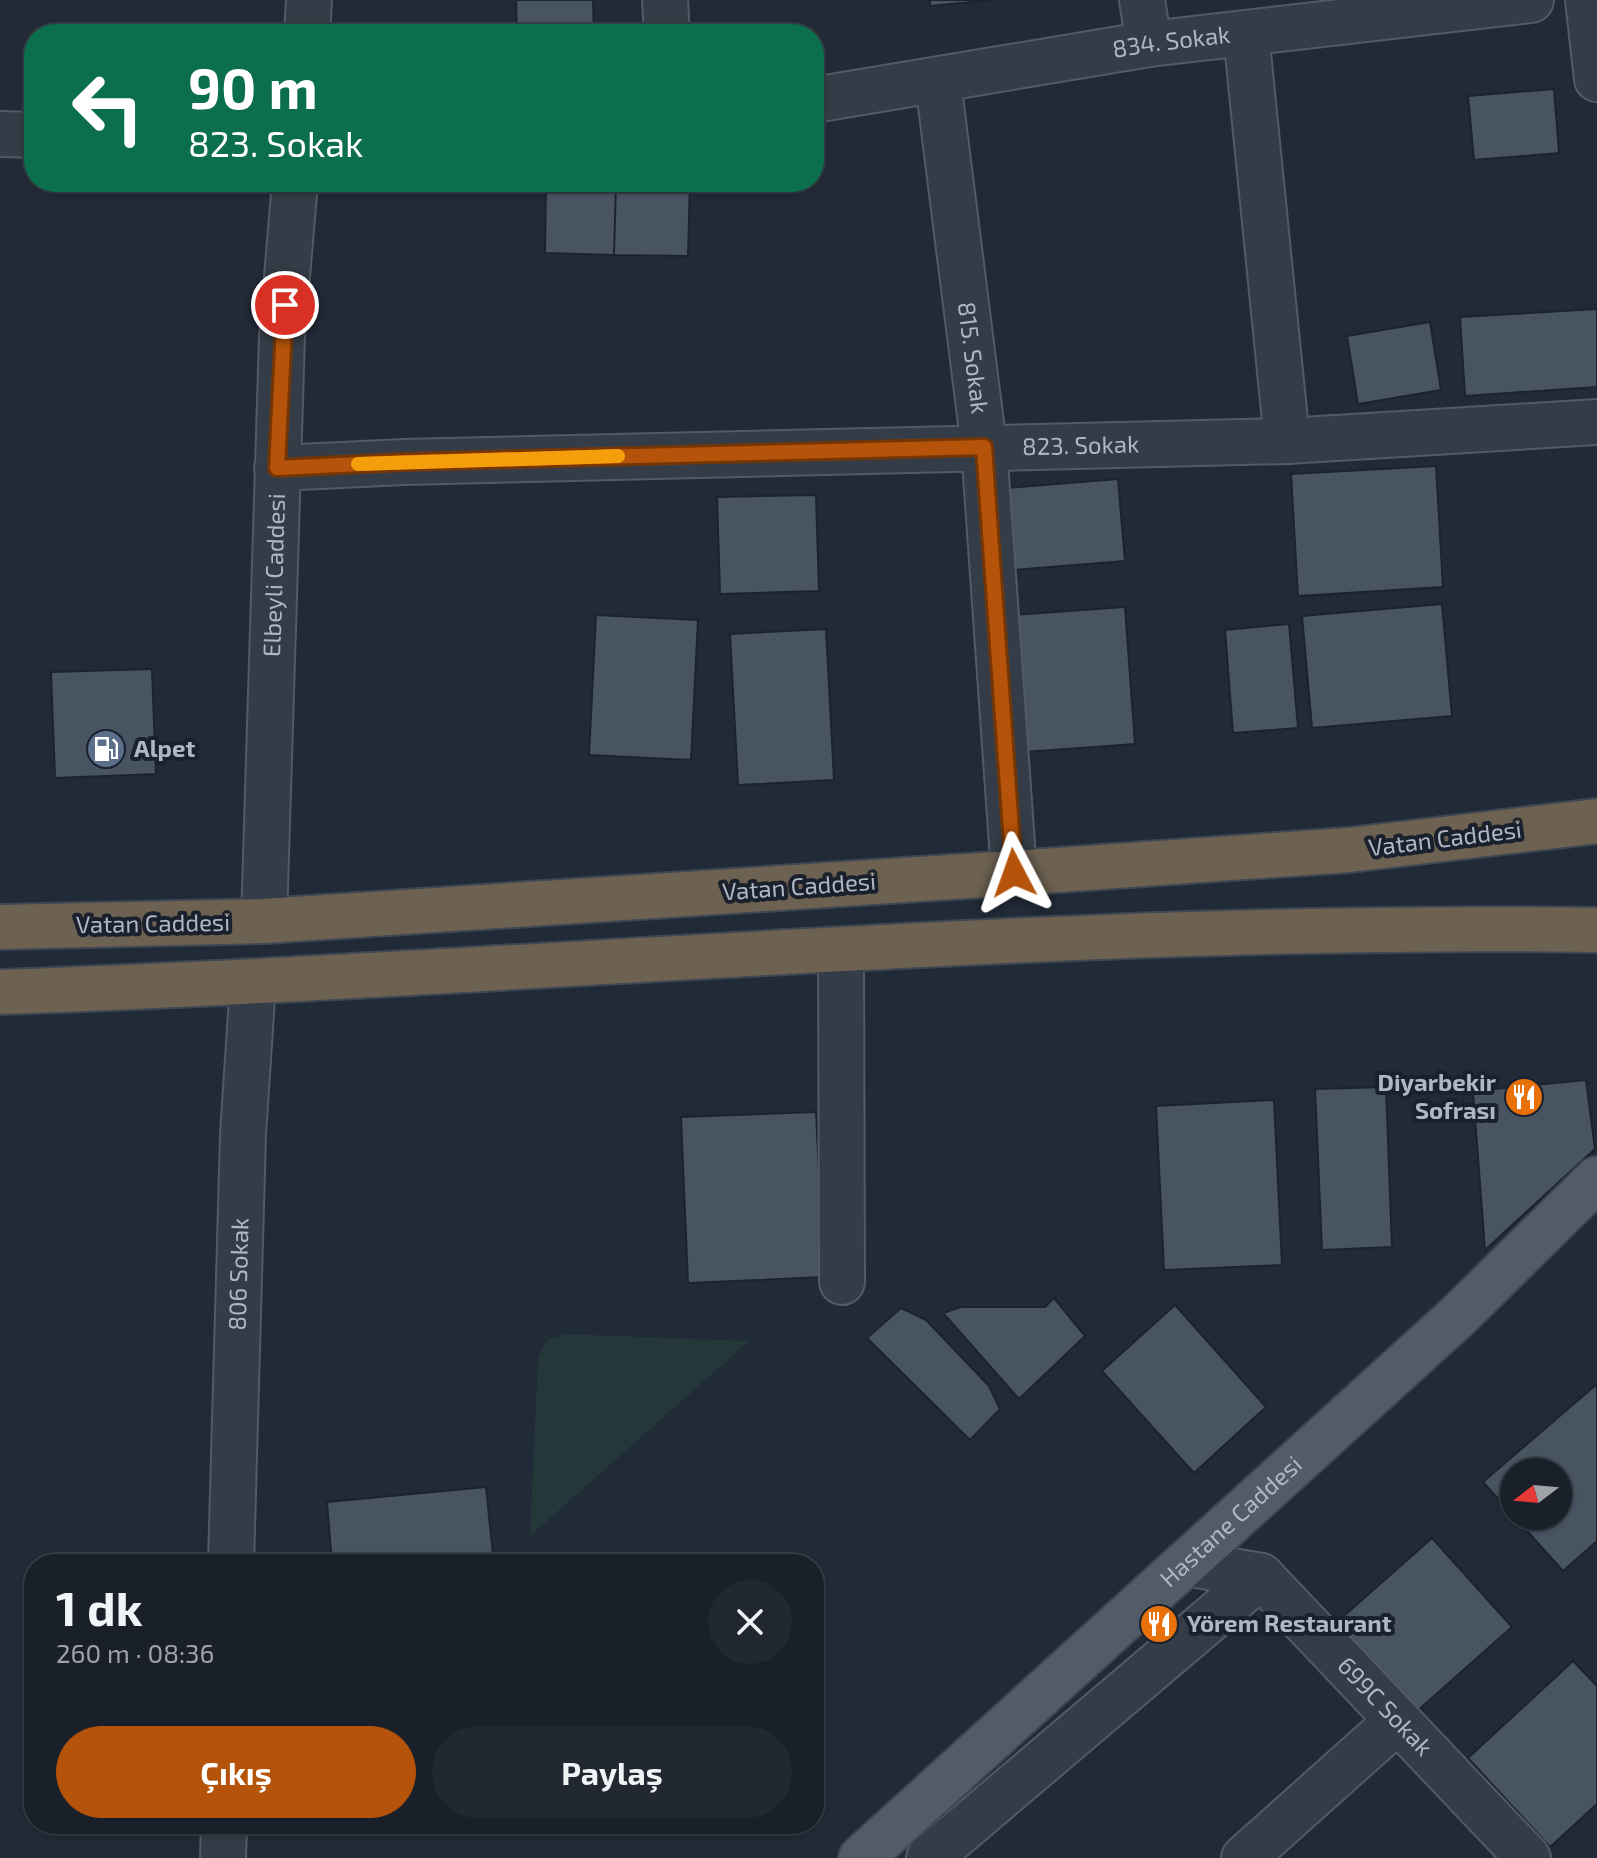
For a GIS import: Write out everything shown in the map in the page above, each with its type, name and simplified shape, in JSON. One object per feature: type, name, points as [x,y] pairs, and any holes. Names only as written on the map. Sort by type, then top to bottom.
[{"type":"highway","name":"Vatan Caddesi","points":[[0,927],[264,921],[1014,873],[1349,850],[1597,821]]},
{"type":"highway","points":[[0,992],[253,983],[1192,931],[1597,930]]},
{"type":"main road","name":"Hastane Caddesi","points":[[861,1858],[1458,1316],[1597,1179]]},
{"type":"street","points":[[308,24],[309,0]]},
{"type":"street","points":[[665,0],[666,24]]},
{"type":"street","points":[[1142,0],[1149,44]]},
{"type":"street","name":"834. Sokak","points":[[824,99],[938,82],[1149,44],[1531,0]]},
{"type":"street","points":[[1588,0],[1597,79]]},
{"type":"street","points":[[1246,33],[1287,441]]},
{"type":"street","name":"815. Sokak","points":[[938,82],[984,447],[1014,873]]},
{"type":"street","points":[[0,134],[24,135]]},
{"type":"street","name":"Elbeyli Caddesi","points":[[264,921],[282,336],[294,192]]},
{"type":"street","name":"823. Sokak","points":[[277,468],[404,462],[1287,441],[1597,422]]},
{"type":"street","points":[[841,951],[842,1282]]},
{"type":"street","name":"806 Sokak","points":[[231,1554],[243,1134],[253,983]]},
{"type":"street","points":[[1186,1563],[1261,1576]]},
{"type":"street","points":[[929,1858],[1261,1576]]},
{"type":"street","name":"699C Sokak","points":[[1261,1576],[1528,1858]]},
{"type":"street","points":[[1244,1858],[1396,1722]]},
{"type":"street","points":[[223,1858],[224,1834]]},
{"type":"shaded area","points":[[566,1334],[749,1341],[530,1536],[538,1357],[548,1339]]},
{"type":"building","points":[[516,0],[593,0],[594,24],[517,24]]},
{"type":"building","points":[[930,0],[993,0],[930,6]]},
{"type":"building","points":[[1554,89],[1559,153],[1474,160],[1468,96]]},
{"type":"building","points":[[546,192],[616,192],[614,255],[545,253]]},
{"type":"building","points":[[616,192],[690,192],[688,256],[614,255]]},
{"type":"building","points":[[1597,309],[1597,387],[1465,396],[1460,317]]},
{"type":"building","points":[[1430,322],[1441,390],[1358,404],[1347,336]]},
{"type":"building","points":[[1436,466],[1443,587],[1298,596],[1291,474]]},
{"type":"building","points":[[1118,479],[1125,561],[1012,570],[1006,488]]},
{"type":"building","points":[[816,495],[819,591],[720,594],[717,497]]},
{"type":"building","points":[[1442,604],[1452,716],[1312,728],[1302,616]]},
{"type":"building","points":[[1125,607],[1135,744],[1024,752],[1014,615]]},
{"type":"building","points":[[596,615],[698,620],[691,760],[589,755]]},
{"type":"building","points":[[1289,624],[1298,728],[1233,733],[1225,630]]},
{"type":"building","points":[[826,629],[834,780],[738,785],[730,634]]},
{"type":"building","points":[[152,669],[156,774],[55,778],[51,672]]},
{"type":"building","points":[[1586,1080],[1595,1149],[1485,1250],[1473,1091]]},
{"type":"building","points":[[1386,1087],[1392,1247],[1322,1250],[1315,1089]]},
{"type":"building","points":[[1274,1100],[1282,1265],[1164,1270],[1156,1106]]},
{"type":"building","points":[[816,1112],[824,1277],[688,1283],[681,1117]]},
{"type":"building","points":[[1054,1298],[1085,1336],[1019,1399],[943,1313],[961,1307],[1045,1307]]},
{"type":"building","points":[[1175,1305],[1266,1407],[1194,1473],[1102,1371]]},
{"type":"building","points":[[901,1308],[926,1320],[989,1386],[1000,1409],[970,1440],[867,1338]]},
{"type":"building","points":[[1597,1384],[1597,1541],[1563,1571],[1526,1530],[1572,1530],[1572,1458],[1511,1458]]},
{"type":"building","points":[[1500,1467],[1500,1501],[1483,1482]]},
{"type":"building","points":[[486,1487],[493,1554],[331,1554],[327,1502]]},
{"type":"building","points":[[1432,1538],[1512,1627],[1416,1712],[1336,1623]]},
{"type":"building","points":[[1573,1661],[1597,1686],[1597,1804],[1550,1847],[1468,1758]]},
{"type":"slow traffic","points":[[358,464],[618,456]]},
{"type":"place","name":"Alpet","points":[[106,749]]},
{"type":"place","name":"Diyarbekir Sofrası","points":[[1524,1097]]},
{"type":"place","name":"Yörem Restaurant","points":[[1159,1624]]},
{"type":"route","points":[[285,305],[277,468],[984,447],[1014,873]]}]
